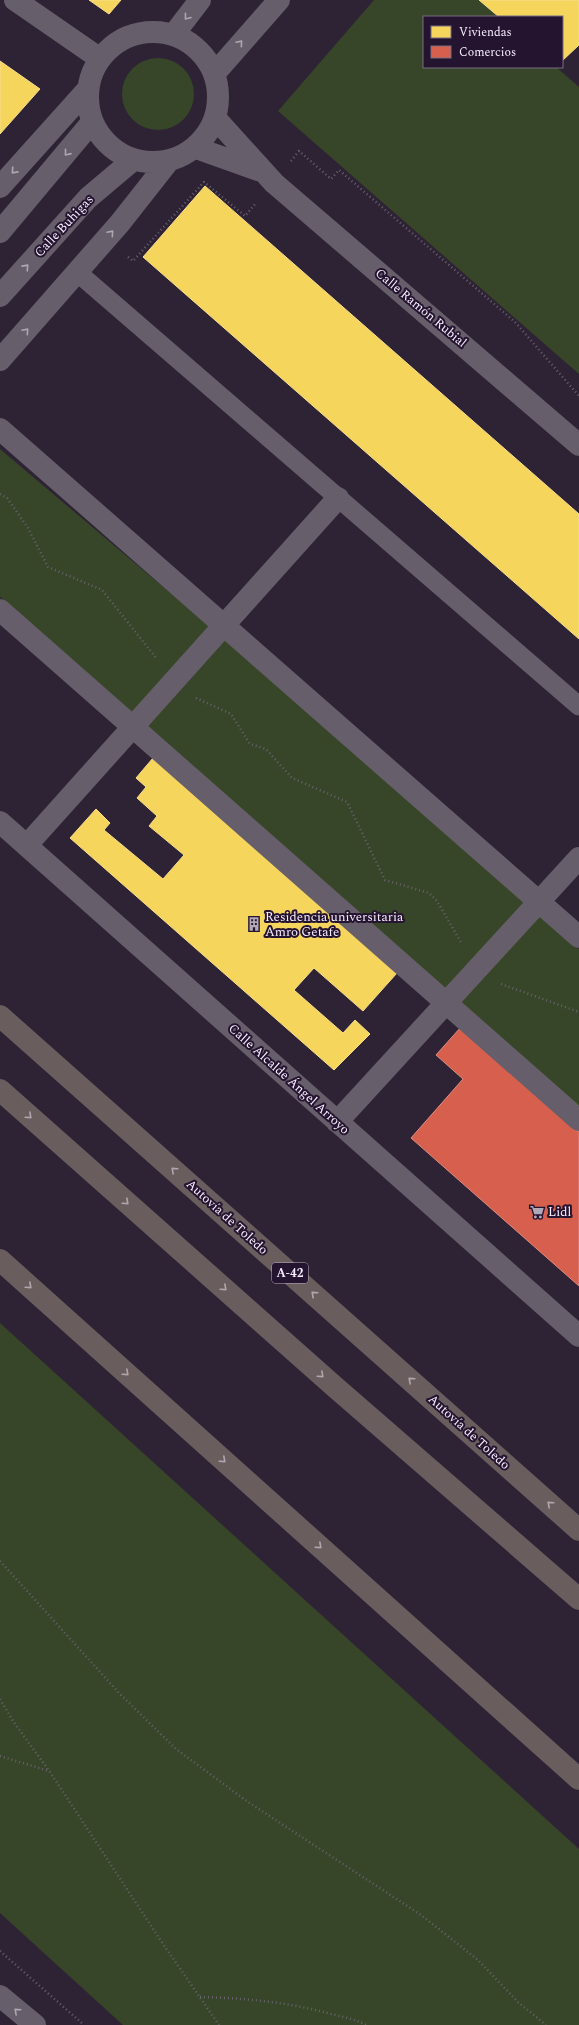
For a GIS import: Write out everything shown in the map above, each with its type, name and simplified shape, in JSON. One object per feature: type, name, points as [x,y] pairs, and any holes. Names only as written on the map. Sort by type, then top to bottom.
[{"type":"highway","name":"Autovía de Toledo","points":[[0,1016],[579,1530]]},
{"type":"highway","points":[[0,1090],[341,1392],[579,1599]]},
{"type":"highway","points":[[0,1260],[579,1779]]},
{"type":"street","points":[[15,0],[99,58]]},
{"type":"street","points":[[174,34],[200,0]]},
{"type":"street","points":[[215,73],[279,0]]},
{"type":"street","points":[[0,187],[87,90],[99,58],[130,34],[156,30],[174,34],[197,47],[215,73],[220,92],[216,119],[209,134],[196,148],[168,162],[106,238],[0,360]]},
{"type":"street","points":[[87,90],[92,122],[106,144],[132,160],[168,162]]},
{"type":"street","name":"Calle Ramón Rubial","points":[[216,119],[268,177],[577,440]]},
{"type":"street","points":[[0,232],[92,122]]},
{"type":"street","name":"Calle Ramón Rubial","points":[[196,148],[268,177]]},
{"type":"street","name":"Calle Buhigas","points":[[0,296],[88,198],[132,160]]},
{"type":"street","points":[[0,429],[579,937]]},
{"type":"street","points":[[27,845],[338,498]]},
{"type":"street","points":[[0,610],[579,1120]]},
{"type":"street","name":"Calle Alcalde Ángel Arroyo","points":[[0,822],[579,1336]]},
{"type":"street","points":[[337,1122],[579,858]]},
{"type":"street","points":[[0,1996],[35,2025]]},
{"type":"lane","points":[[77,272],[579,706]]},
{"type":"path","points":[[106,238],[133,261],[204,182],[245,216],[268,177],[298,151],[331,179],[339,170],[515,322],[579,396]]},
{"type":"path","points":[[0,494],[7,498],[28,528],[48,567],[102,590],[138,634],[178,689],[231,714],[250,744],[266,750],[292,778],[346,802],[384,880],[428,893],[437,901],[477,970],[502,985],[579,1012]]},
{"type":"path","points":[[0,1561],[119,1693],[176,1749],[248,1802],[421,1915],[478,1960],[518,2002],[546,2025]]},
{"type":"path","points":[[0,1699],[13,1721],[50,1772],[163,1944],[219,2025]]},
{"type":"path","points":[[0,1756],[50,1772]]},
{"type":"path","points":[[0,1951],[84,2025]]},
{"type":"path","points":[[199,1997],[254,1999],[311,2008],[358,2021],[366,2025]]},
{"type":"green space","points":[[374,0],[479,0],[498,16],[423,16],[423,68],[557,68],[579,87],[579,374],[278,111]]},
{"type":"green space","points":[[158,58],[178,64],[188,74],[194,94],[188,114],[178,124],[158,130],[138,124],[128,114],[122,94],[128,74],[138,64]]},
{"type":"green space","points":[[0,449],[233,646],[579,949],[579,1110],[0,597]]},
{"type":"green space","points":[[0,1323],[579,1849],[579,2025],[123,2025],[0,1913]]},
{"type":"building: Viviendas","points":[[89,0],[121,0],[109,14]]},
{"type":"building: Viviendas","points":[[479,0],[579,0],[579,45],[563,60],[563,16],[498,16]]},
{"type":"building: Viviendas","points":[[0,61],[40,89],[0,134]]},
{"type":"building: Viviendas","points":[[205,186],[579,514],[579,639],[143,257]]},
{"type":"building: Viviendas","name":"Residencia universitaria Amro Getafe","points":[[153,758],[397,973],[363,1011],[314,968],[294,990],[343,1033],[355,1020],[370,1034],[334,1070],[70,838],[96,809],[110,823],[104,830],[163,879],[184,855],[149,826],[157,816],[137,798],[146,787],[136,778]]},
{"type":"building: Comercios","name":"Lidl","points":[[461,1027],[579,1132],[579,1286],[411,1138],[463,1079],[436,1055]]},
{"type":"place","name":"Residencia universitaria Amro Getafe","points":[[254,924]]},
{"type":"place","name":"Lidl","points":[[537,1212]]}]
